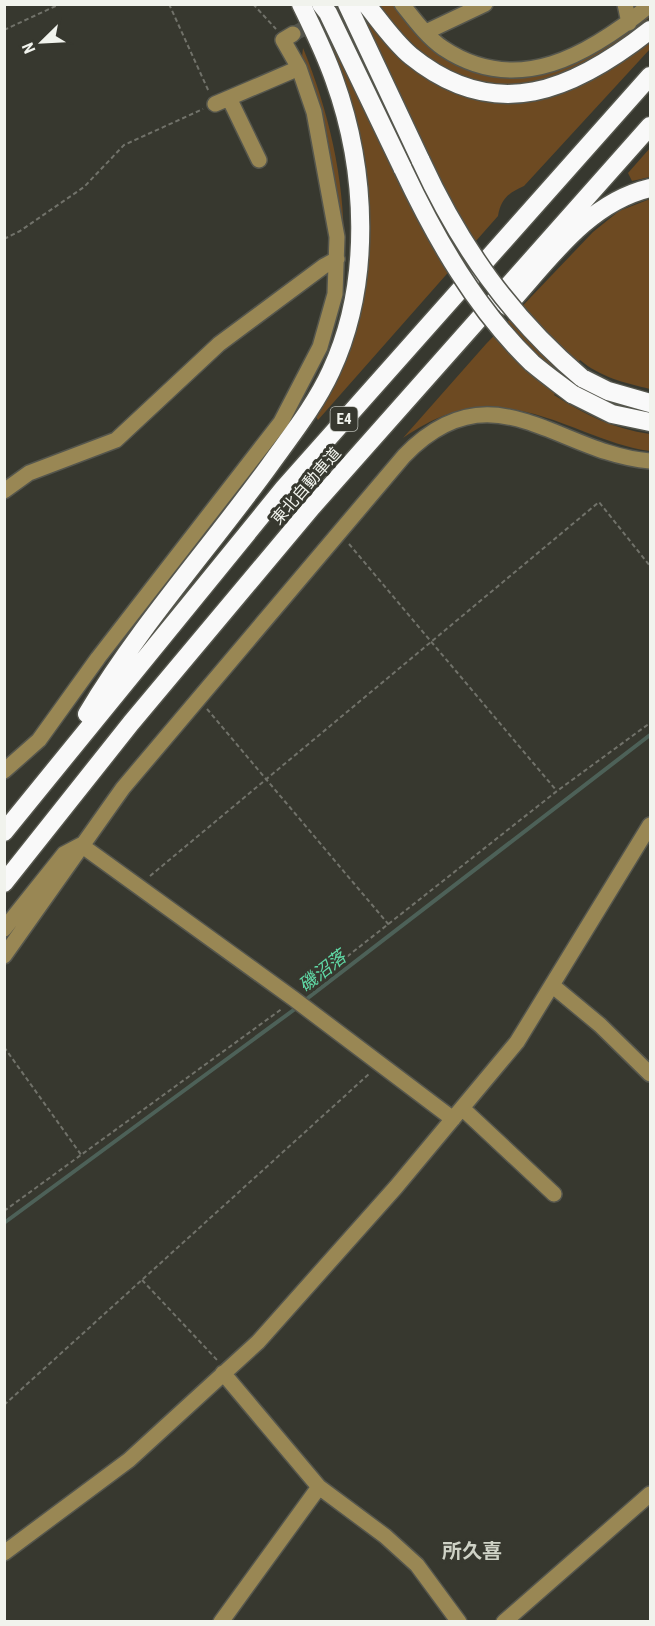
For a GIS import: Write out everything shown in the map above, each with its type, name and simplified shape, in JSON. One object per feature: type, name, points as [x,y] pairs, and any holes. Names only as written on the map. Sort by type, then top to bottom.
[{"type":"highway","points":[[50,774],[114,669],[230,520],[302,420],[331,372],[343,341],[357,286],[360,261],[360,225],[351,145],[334,79],[301,4]]},
{"type":"highway","points":[[321,4],[328,13],[427,220],[449,257],[503,332],[533,364],[577,386],[608,391],[651,404]]},
{"type":"highway","points":[[347,4],[453,226],[494,289],[577,386],[612,414],[651,422]]},
{"type":"highway","points":[[366,4],[410,55],[446,79],[489,93],[534,93],[553,87],[611,59],[651,30]]},
{"type":"highway","name":"東北自動車道","points":[[4,832],[284,488],[651,76]]},
{"type":"highway","name":"東北自動車道","points":[[4,884],[131,723],[312,507],[651,126]]},
{"type":"highway","points":[[312,507],[372,457],[581,224],[611,202],[651,188]]},
{"type":"street","points":[[402,4],[441,47],[467,60],[497,68],[519,70],[560,62],[582,54],[651,5]]},
{"type":"street","points":[[426,32],[485,4]]},
{"type":"street","points":[[625,4],[629,22]]},
{"type":"street","points":[[4,771],[39,740],[98,658],[281,422],[307,376],[320,347],[331,314],[337,237],[314,112],[288,37]]},
{"type":"street","points":[[259,160],[222,101],[299,68]]},
{"type":"street","points":[[4,491],[29,473],[116,440],[219,344],[324,266],[337,259]]},
{"type":"street","points":[[4,956],[61,879],[81,845],[123,788],[339,533],[430,432],[465,419],[497,416],[531,422],[602,452],[651,461]]},
{"type":"street","points":[[4,1553],[129,1460],[258,1342],[458,1114],[517,1042],[650,830]]},
{"type":"street","points":[[81,845],[380,1064],[458,1114],[554,1194]]},
{"type":"street","points":[[4,929],[64,854],[81,845]]},
{"type":"street","points":[[553,986],[600,1025],[651,1074]]},
{"type":"street","points":[[223,1373],[319,1487],[385,1536],[417,1565],[459,1622]]},
{"type":"street","points":[[221,1622],[319,1487]]},
{"type":"street","points":[[504,1622],[651,1494]]},
{"type":"path","points":[[4,30],[60,4]]},
{"type":"path","points":[[4,239],[20,231],[84,187],[124,145],[222,101],[169,4]]},
{"type":"path","points":[[253,4],[288,37]]},
{"type":"path","points":[[138,887],[599,502],[651,566]]},
{"type":"path","points":[[339,533],[432,640],[557,791]]},
{"type":"path","points":[[198,701],[389,925]]},
{"type":"path","points":[[4,1211],[299,1003],[389,925],[557,791],[651,723]]},
{"type":"path","points":[[4,1047],[82,1156]]},
{"type":"path","points":[[4,1405],[380,1064]]},
{"type":"path","points":[[142,1280],[221,1363],[223,1373]]},
{"type":"shaded area","points":[[378,5],[395,5],[447,58],[535,72],[650,11],[650,17],[610,47],[578,67],[537,82],[510,85],[484,83],[460,76],[438,64],[397,28]]},
{"type":"shaded area","points":[[357,6],[403,61],[422,76],[442,86],[490,100],[624,60],[650,41],[650,49],[524,186],[506,197],[498,216],[318,420],[316,417],[341,369],[357,328],[366,272],[353,115],[324,25],[400,186],[434,170]]},
{"type":"shaded area","points":[[303,48],[323,106],[337,165],[344,226],[342,288],[339,206],[327,135],[302,57]]},
{"type":"shaded area","points":[[650,148],[650,177],[632,181],[628,173]]},
{"type":"shaded area","points":[[650,199],[650,389],[604,375],[580,360],[554,395],[600,420],[624,429],[650,434],[650,451],[617,443],[536,415],[514,409],[492,407],[449,414],[427,423],[403,438],[486,344],[593,232],[619,211]]},
{"type":"waterway","name":"磯沼落","points":[[304,1001],[650,735]]},
{"type":"waterway","name":"磯沼落","points":[[4,1223],[299,1006]]},
{"type":"tunnel","points":[[293,34],[352,4]]},
{"type":"district","name":"所久喜","points":[[472,1551]]}]
